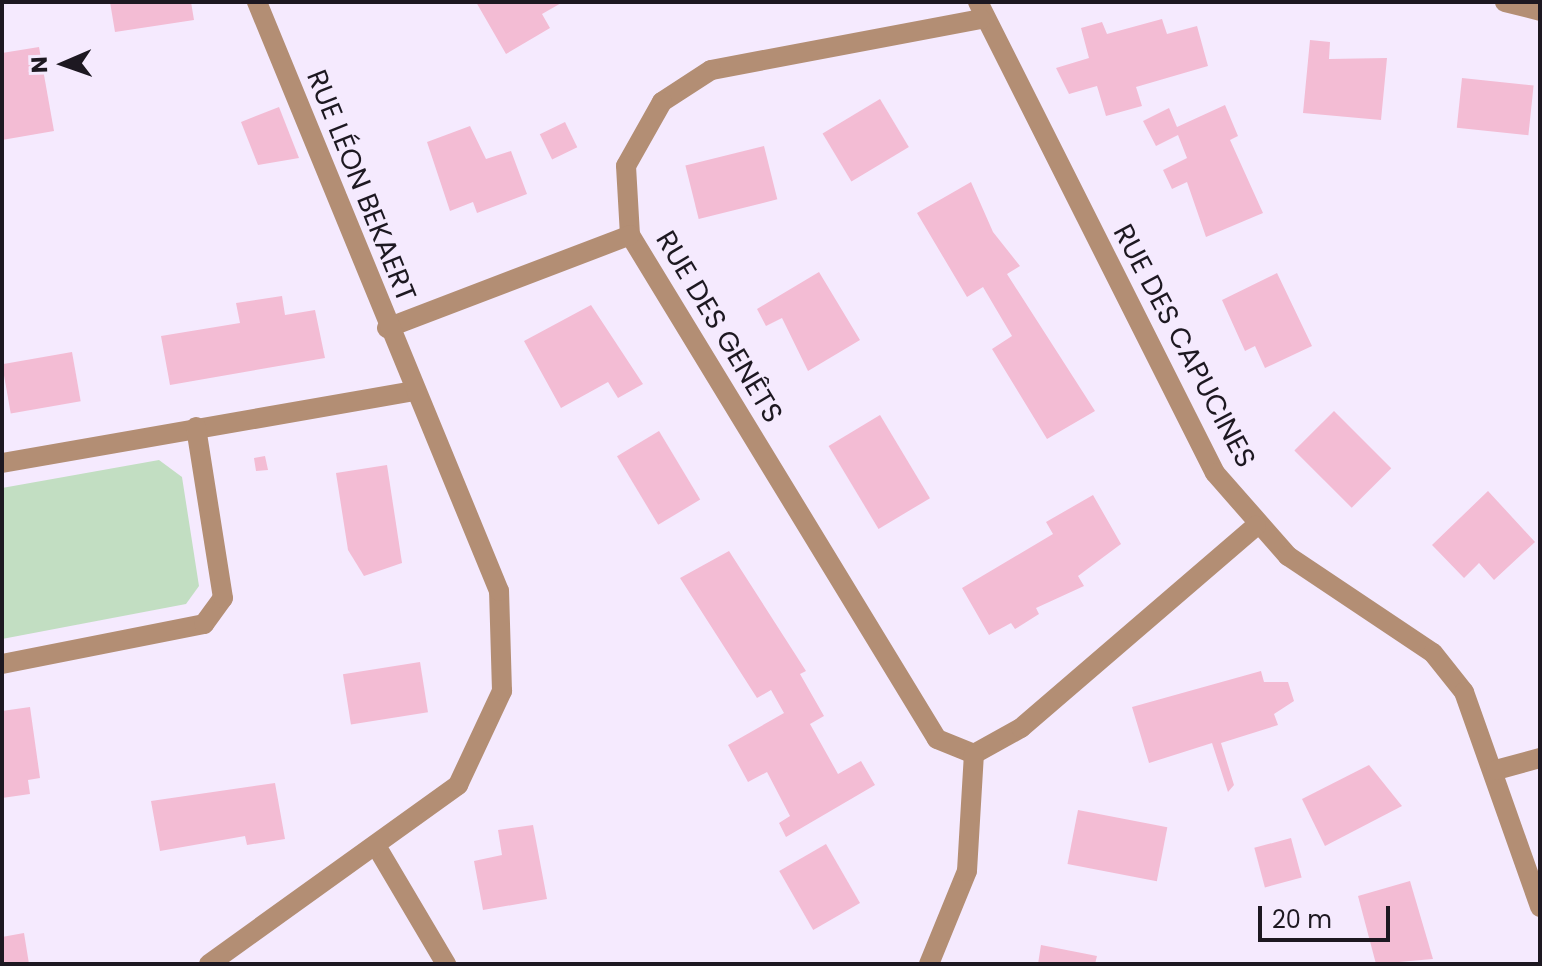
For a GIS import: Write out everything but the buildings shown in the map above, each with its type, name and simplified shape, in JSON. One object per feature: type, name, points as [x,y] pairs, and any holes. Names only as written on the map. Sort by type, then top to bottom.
[{"type":"street","name":"RUE LÉON BEKAERT","points":[[209,964],[378,849],[458,785],[502,691],[499,591],[387,328],[257,2]]},
{"type":"street","points":[[1505,2],[1540,11]]},
{"type":"street","name":"RUE DES GENÊTS","points":[[974,754],[937,739],[630,235],[626,166],[662,102],[711,70],[979,10]]},
{"type":"street","name":"RUE DES CAPUCINES","points":[[979,10],[1215,473],[1256,526],[1433,653],[1464,692],[1496,770],[1540,907]]},
{"type":"street","points":[[387,328],[630,235]]},
{"type":"street","points":[[2,463],[415,391]]},
{"type":"street","points":[[2,664],[204,624],[223,598],[196,427]]},
{"type":"street","points":[[929,964],[967,871],[974,754],[1021,728],[1256,526]]},
{"type":"street","points":[[1496,770],[1540,758]]},
{"type":"street","points":[[378,849],[446,964]]},
{"type":"green space","points":[[159,460],[182,477],[199,586],[186,604],[2,639],[2,488]]}]
